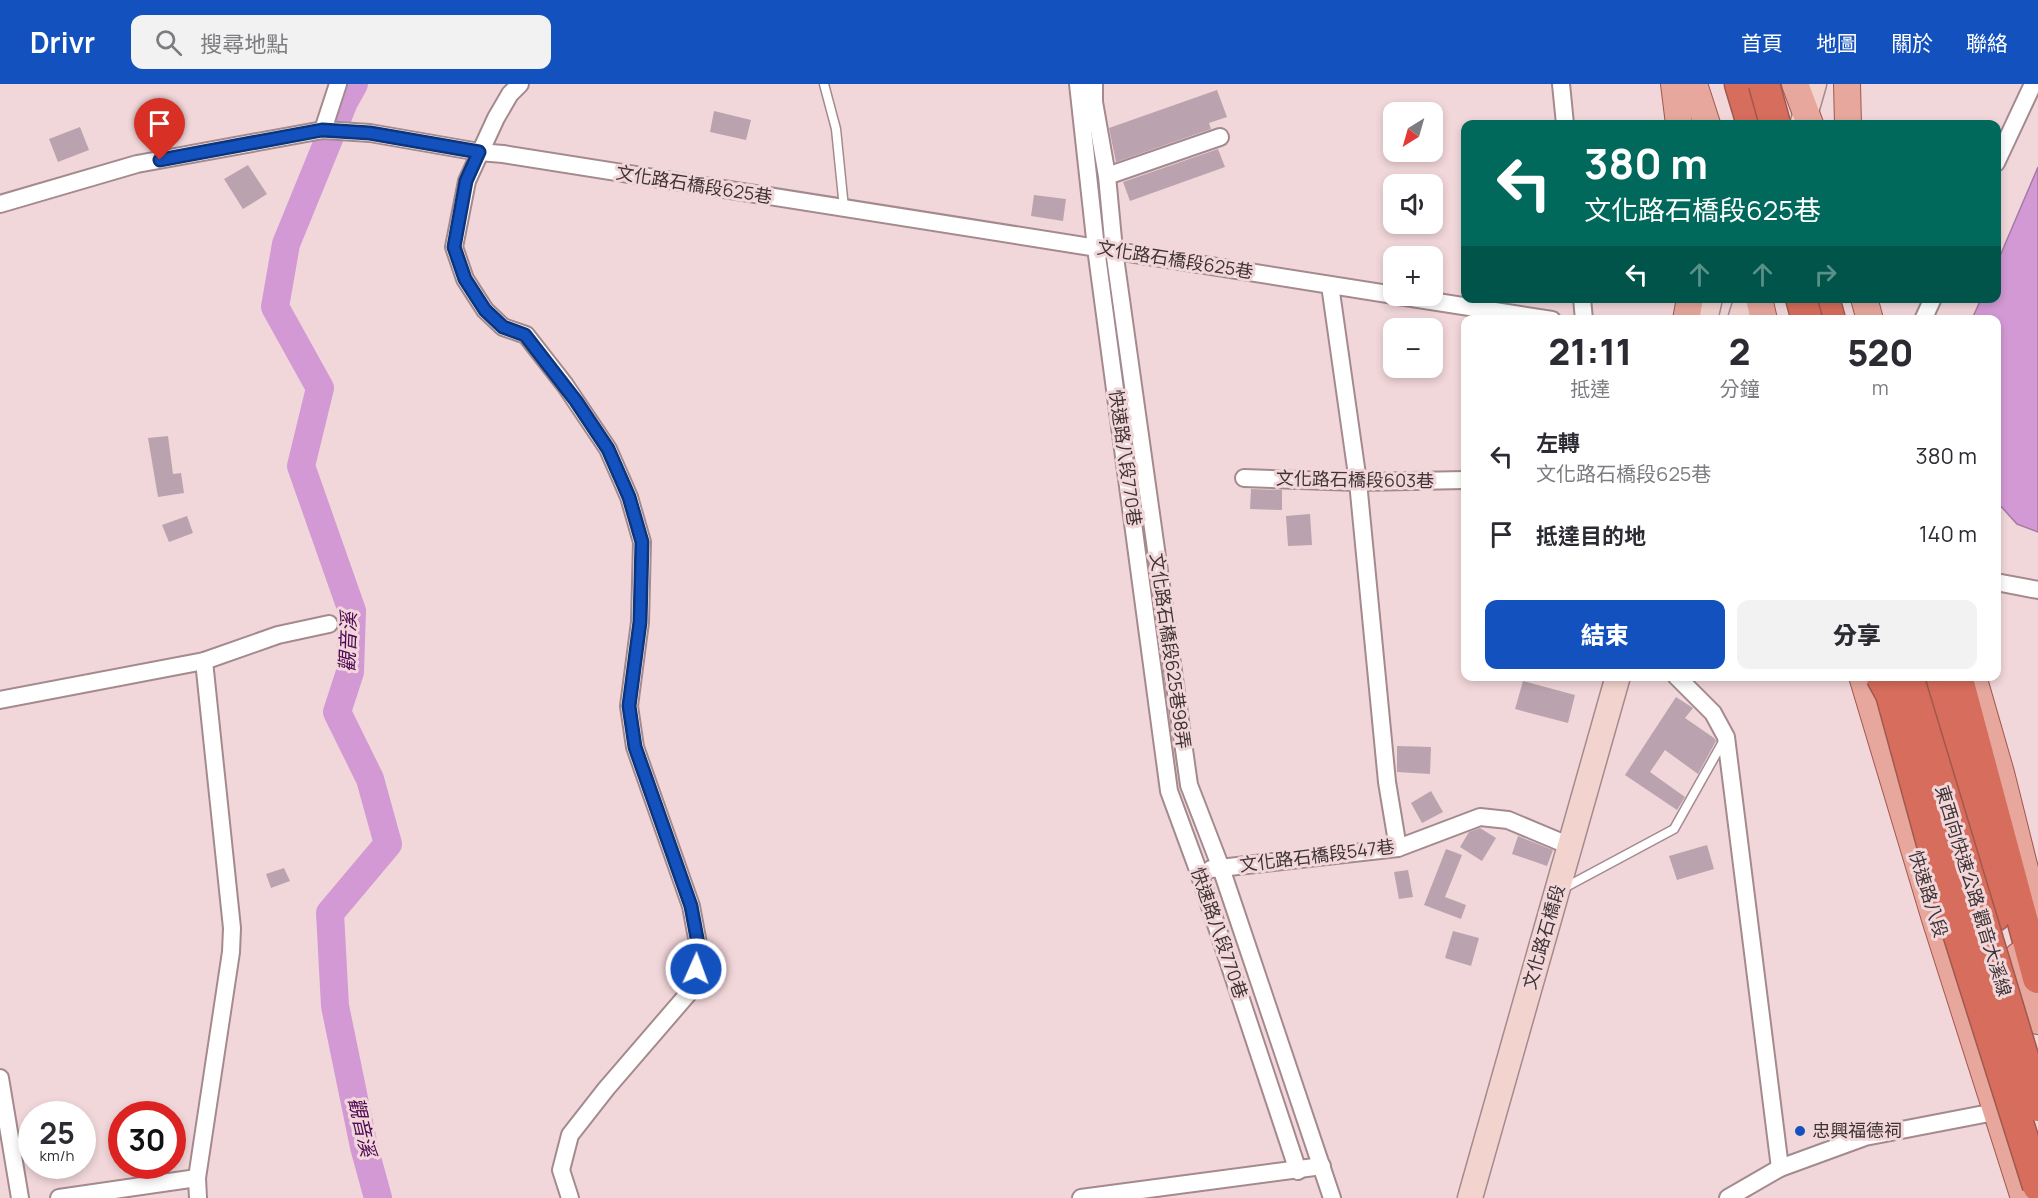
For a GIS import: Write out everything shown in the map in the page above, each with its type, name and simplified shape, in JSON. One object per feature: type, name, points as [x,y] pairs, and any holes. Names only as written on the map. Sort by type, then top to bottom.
[{"type":"highway","points":[[1740,84],[1751,120]]},
{"type":"highway","points":[[1764,84],[1774,120]]},
{"type":"highway","points":[[1884,681],[1892,694],[1946,895],[2038,1186]]},
{"type":"highway","name":"東西向快速公路 觀音大溪線","points":[[1909,681],[2035,1105]]},
{"type":"highway","name":"東西向快速公路 觀音大溪線","points":[[1930,681],[2021,1010],[2038,1063]]},
{"type":"highway","points":[[1958,681],[2038,978]]},
{"type":"main road","points":[[1674,84],[1678,120]]},
{"type":"main road","points":[[1694,84],[1706,120]]},
{"type":"main road","points":[[1764,120],[1777,84]]},
{"type":"main road","points":[[1795,84],[1806,120]]},
{"type":"main road","points":[[1806,120],[1815,84]]},
{"type":"main road","points":[[1847,84],[1848,120]]},
{"type":"main road","points":[[1794,303],[1810,315]]},
{"type":"main road","name":"文化路石橋段","points":[[1470,1198],[1617,681]]},
{"type":"main road","name":"快速路八段","points":[[1864,681],[1932,908],[2024,1198]]},
{"type":"main road","points":[[1893,681],[2035,1105],[2038,1139]]},
{"type":"main road","points":[[1943,681],[2015,948],[2038,1021]]},
{"type":"main road","points":[[1974,681],[2001,773],[2038,921]]},
{"type":"street","points":[[322,130],[338,84]]},
{"type":"street","points":[[520,84],[510,94],[466,181],[454,247],[465,279],[485,310],[503,327],[525,335],[565,385],[608,449],[629,497],[642,542],[640,622],[629,706],[635,747],[691,906],[699,949],[693,988],[606,1089],[570,1135],[561,1170],[570,1198]]},
{"type":"street","name":"快速路八段770巷","points":[[1077,84],[1096,248],[1169,791],[1198,870],[1298,1171]]},
{"type":"street","name":"文化路石橋段625巷98弄","points":[[1094,84],[1094,102],[1107,176],[1114,250],[1189,785],[1221,868],[1332,1198]]},
{"type":"street","points":[[1562,84],[1565,120]]},
{"type":"street","points":[[2001,152],[2033,84]]},
{"type":"street","name":"文化路石橋段625巷","points":[[0,204],[137,164],[322,130],[370,133],[1383,293]]},
{"type":"street","points":[[1107,176],[1220,137]]},
{"type":"street","points":[[1330,285],[1358,482],[1387,782],[1398,848]]},
{"type":"street","points":[[1443,303],[1520,315]]},
{"type":"street","name":"文化路石橋段603巷","points":[[1244,478],[1358,482],[1461,480]]},
{"type":"street","points":[[2001,583],[2038,590]]},
{"type":"street","points":[[0,700],[204,662],[278,635],[329,624]]},
{"type":"street","points":[[198,1198],[196,1178],[231,952],[232,928],[204,662]]},
{"type":"street","points":[[1681,681],[1713,713],[1726,737],[1780,1168]]},
{"type":"street","name":"文化路石橋段547巷","points":[[1198,870],[1398,848],[1480,816],[1508,820],[1570,846]]},
{"type":"street","points":[[0,1078],[20,1198]]},
{"type":"street","points":[[1728,1198],[1780,1168],[1864,1137],[2035,1105]]},
{"type":"street","points":[[1080,1198],[1298,1171],[1322,1166]]},
{"type":"street","points":[[60,1198],[196,1178]]},
{"type":"lane","points":[[824,84],[836,129],[844,208]]},
{"type":"lane","points":[[1557,891],[1674,829],[1726,737]]},
{"type":"shaded area","points":[[2038,167],[2038,532],[2017,524],[2001,506],[2001,315],[1974,315],[1979,303],[2001,303],[2001,254]]},
{"type":"building","points":[[1217,90],[1227,117],[1209,123],[1211,129],[1116,162],[1109,128]]},
{"type":"building","points":[[714,111],[751,120],[746,140],[710,132]]},
{"type":"building","points":[[80,127],[89,150],[58,162],[49,139]]},
{"type":"building","points":[[1218,149],[1225,167],[1130,201],[1123,182]]},
{"type":"building","points":[[248,165],[267,194],[243,209],[224,179]]},
{"type":"building","points":[[1034,195],[1066,199],[1063,221],[1031,216]]},
{"type":"building","points":[[168,436],[173,474],[181,473],[184,493],[158,497],[148,438]]},
{"type":"building","points":[[1251,489],[1282,490],[1282,510],[1250,509]]},
{"type":"building","points":[[1310,514],[1312,545],[1288,546],[1286,516]]},
{"type":"building","points":[[187,516],[193,533],[169,542],[162,525]]},
{"type":"building","points":[[1523,681],[1575,695],[1568,723],[1515,709]]},
{"type":"building","points":[[1676,697],[1693,708],[1685,718],[1716,741],[1698,774],[1665,750],[1650,772],[1685,797],[1677,810],[1625,775]]},
{"type":"building","points":[[1397,746],[1431,747],[1430,774],[1397,772]]},
{"type":"building","points":[[1431,791],[1443,812],[1422,823],[1411,803]]},
{"type":"building","points":[[1480,828],[1496,838],[1482,861],[1460,847],[1469,832]]},
{"type":"building","points":[[1518,836],[1553,850],[1547,866],[1512,854]]},
{"type":"building","points":[[1707,845],[1714,869],[1677,880],[1669,856]]},
{"type":"building","points":[[1446,849],[1462,855],[1445,897],[1466,905],[1461,919],[1424,905]]},
{"type":"building","points":[[284,868],[290,881],[271,888],[266,874]]},
{"type":"building","points":[[1408,870],[1413,897],[1399,899],[1394,872]]},
{"type":"building","points":[[1453,931],[1479,938],[1471,966],[1445,958]]},
{"type":"waterway","name":"觀音溪","points":[[354,84],[344,102],[286,244],[275,307],[320,388],[301,466],[352,611],[350,672],[337,712],[370,779],[388,844],[330,913],[335,1006],[364,1147],[378,1198]]},
{"type":"place","name":"忠興福德祠","points":[[1800,1131]]},
{"type":"route","points":[[160,160],[322,130],[370,133],[479,152],[466,181],[454,247],[465,279],[485,310],[503,327],[525,335],[576,401],[608,449],[629,497],[642,542],[640,622],[629,706],[635,747],[691,906],[699,949],[696,969]]}]
